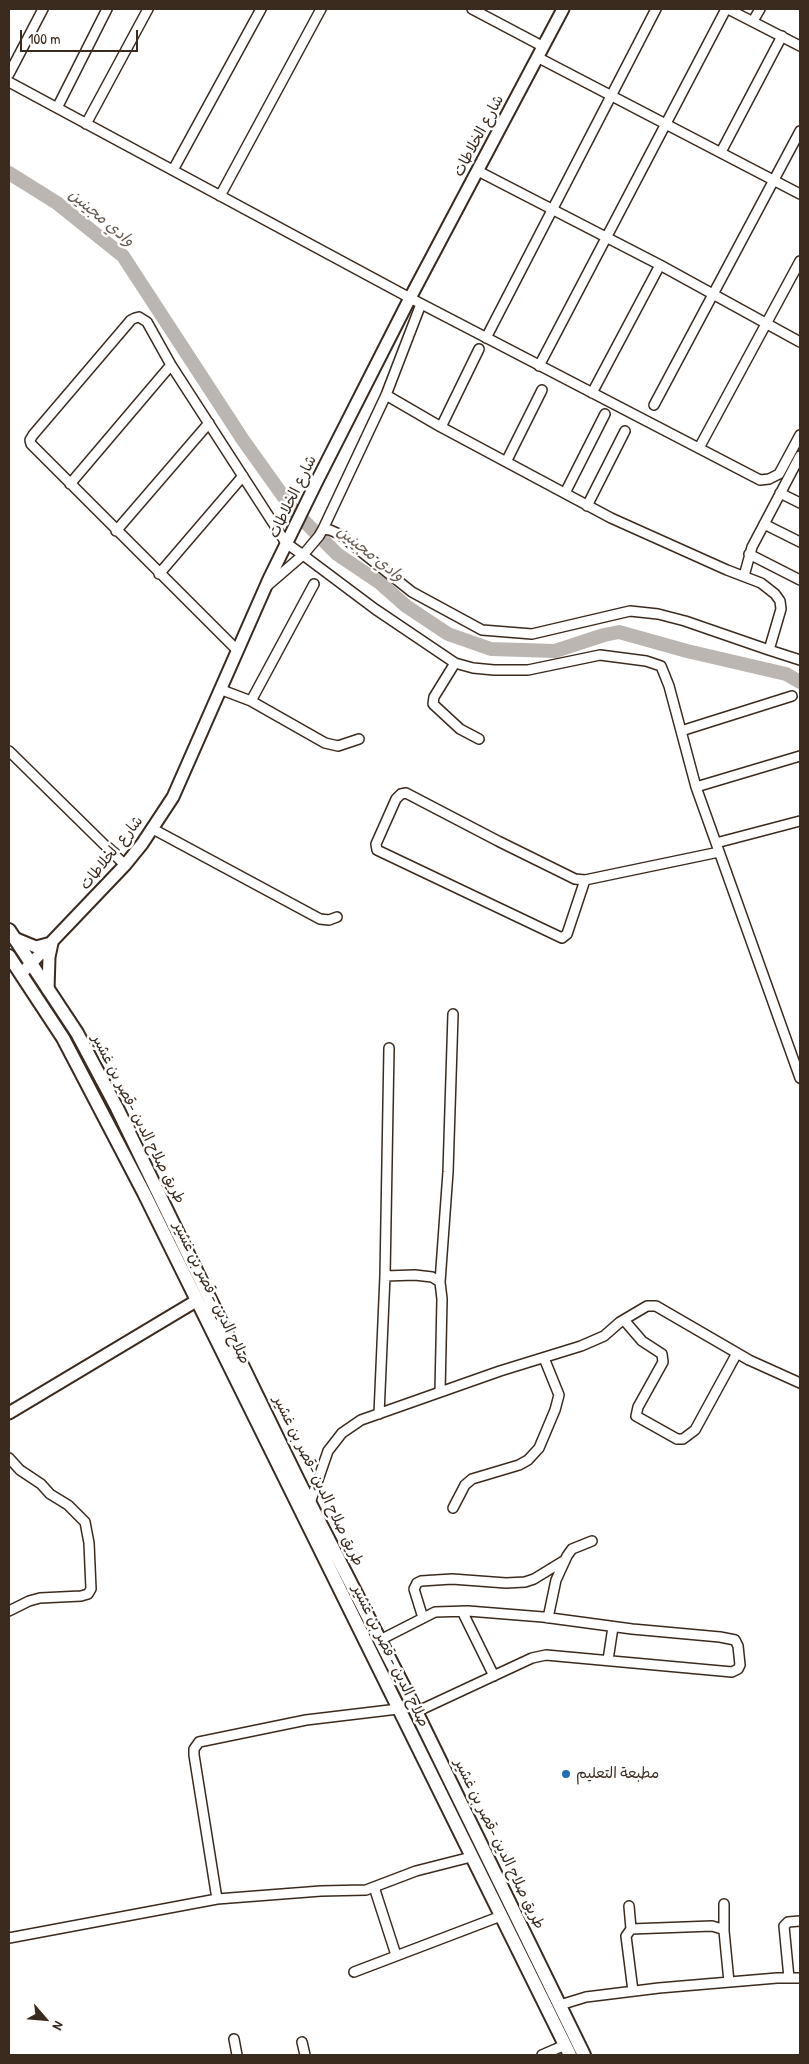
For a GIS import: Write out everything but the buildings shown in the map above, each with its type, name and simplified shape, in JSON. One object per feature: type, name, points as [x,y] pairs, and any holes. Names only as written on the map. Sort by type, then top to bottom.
[{"type":"highway","name":"طريق صلاح الدين -قصر بن غشير","points":[[11,934],[77,1033],[118,1108],[310,1502],[416,1712],[584,2055]]},
{"type":"highway","name":"صلاح الدين - قصر بن غشير","points":[[9,956],[63,1038],[144,1193],[568,2050]]},
{"type":"highway","points":[[63,1038],[77,1033]]},
{"type":"main road","name":"شارع الخلاطات","points":[[21,974],[125,865],[174,797],[265,588],[297,520],[410,298],[562,9]]},
{"type":"main road","points":[[11,934],[36,947],[52,942],[49,957],[48,990]]},
{"type":"main road","points":[[9,1413],[196,1301]]},
{"type":"street","points":[[9,74],[43,9]]},
{"type":"street","points":[[56,108],[108,9]]},
{"type":"street","points":[[86,124],[148,9]]},
{"type":"street","points":[[173,170],[262,9]]},
{"type":"street","points":[[220,196],[321,9]]},
{"type":"street","points":[[472,9],[611,96],[800,194]]},
{"type":"street","points":[[486,338],[656,9]]},
{"type":"street","points":[[539,366],[727,9],[800,46]]},
{"type":"street","points":[[753,21],[760,9]]},
{"type":"street","points":[[721,152],[782,36]]},
{"type":"street","points":[[9,82],[421,304],[760,480],[766,480],[779,474],[800,435]]},
{"type":"street","points":[[654,405],[800,131]]},
{"type":"street","points":[[478,171],[660,265],[800,342]]},
{"type":"street","points":[[699,448],[800,261]]},
{"type":"street","points":[[592,393],[660,265]]},
{"type":"street","points":[[265,588],[303,555],[323,529],[386,395],[421,304]]},
{"type":"street","points":[[238,651],[35,450],[30,440],[131,320],[139,317],[147,322],[171,365],[286,543],[375,609],[454,663],[494,670],[528,670],[600,655],[656,664],[664,671],[696,787],[800,1078]]},
{"type":"street","points":[[442,427],[479,349]]},
{"type":"street","points":[[70,484],[171,365]]},
{"type":"street","points":[[506,462],[542,390]]},
{"type":"street","points":[[386,395],[587,506],[702,559],[744,576],[770,590],[780,601],[780,618],[769,650]]},
{"type":"street","points":[[565,493],[605,414]]},
{"type":"street","points":[[116,531],[209,423]]},
{"type":"street","points":[[587,506],[625,431]]},
{"type":"street","points":[[744,576],[749,554],[800,456]]},
{"type":"street","points":[[159,574],[243,476]]},
{"type":"street","points":[[780,493],[800,503]]},
{"type":"street","points":[[764,524],[800,542]]},
{"type":"street","points":[[323,529],[339,534],[412,592],[482,630],[532,634],[630,611],[658,614],[685,621],[800,660]]},
{"type":"street","points":[[749,554],[800,580]]},
{"type":"street","points":[[251,701],[314,584]]},
{"type":"street","points":[[454,663],[434,697],[433,704],[460,729],[480,738]]},
{"type":"street","points":[[222,690],[251,701],[325,743],[338,746],[359,739]]},
{"type":"street","points":[[681,731],[792,696]]},
{"type":"street","points":[[9,751],[125,865]]},
{"type":"street","points":[[696,787],[800,756]]},
{"type":"street","points":[[585,880],[567,934],[562,938],[377,850],[376,844],[396,799],[400,794],[406,793],[572,878],[585,880],[719,852]]},
{"type":"street","points":[[716,843],[800,821]]},
{"type":"street","points":[[152,829],[320,919],[329,920],[337,917]]},
{"type":"street","points":[[440,1392],[442,1299],[440,1282],[448,1172],[453,1014]]},
{"type":"street","points":[[379,1414],[386,1276],[390,1048]]},
{"type":"street","points":[[386,1276],[415,1275],[436,1278],[440,1282]]},
{"type":"street","points":[[310,1502],[328,1452],[335,1440],[361,1420],[500,1371],[581,1346],[604,1336],[642,1308],[656,1306],[737,1353],[800,1383]]},
{"type":"street","points":[[624,1320],[642,1341],[662,1354],[663,1362],[638,1407],[636,1416],[677,1438],[683,1439],[695,1430],[737,1353]]},
{"type":"street","points":[[453,1508],[465,1485],[472,1479],[483,1474],[519,1465],[528,1460],[539,1448],[555,1410],[559,1395],[544,1358]]},
{"type":"street","points":[[9,1458],[20,1470],[41,1484],[50,1494],[68,1505],[85,1522],[89,1543],[90,1583],[88,1594],[40,1598],[28,1601],[9,1611]]},
{"type":"street","points":[[548,1618],[556,1580],[565,1560],[572,1549],[592,1541]]},
{"type":"street","points":[[423,1618],[414,1589],[417,1583],[421,1581],[452,1579],[506,1583],[525,1582],[534,1579],[565,1560]]},
{"type":"street","points":[[380,1640],[436,1612],[462,1611],[548,1618],[613,1627],[732,1639],[738,1646],[740,1665],[738,1669],[732,1672],[546,1655],[532,1658],[416,1712]]},
{"type":"street","points":[[462,1611],[494,1676]]},
{"type":"street","points":[[608,1660],[613,1627]]},
{"type":"street","points":[[218,1900],[194,1755],[194,1750],[199,1742],[315,1719],[398,1709]]},
{"type":"street","points":[[9,1938],[218,1900],[321,1891],[366,1890],[416,1871],[471,1857]]},
{"type":"street","points":[[374,1886],[396,1955]]},
{"type":"street","points":[[724,1904],[724,1931],[729,1982]]},
{"type":"street","points":[[628,1906],[631,1929],[626,1936],[633,1991]]},
{"type":"street","points":[[354,1972],[501,1916]]},
{"type":"street","points":[[790,1978],[784,1926],[788,1922],[800,1921]]},
{"type":"street","points":[[631,1929],[712,1926],[724,1931]]},
{"type":"street","points":[[560,2005],[586,1997],[633,1991],[729,1982],[800,1978]]},
{"type":"street","points":[[234,2039],[237,2055]]},
{"type":"street","points":[[302,2042],[304,2055]]},
{"type":"street","points":[[542,2055],[568,2050]]},
{"type":"waterway","name":"وادي مجينين","points":[[9,173],[57,203],[123,256],[243,440],[293,510],[337,554],[380,583],[406,606],[448,634],[491,649],[555,651],[619,632],[687,651],[786,674],[800,682]]},
{"type":"place","name":"مطبعة التعليم","points":[[566,1774]]}]
